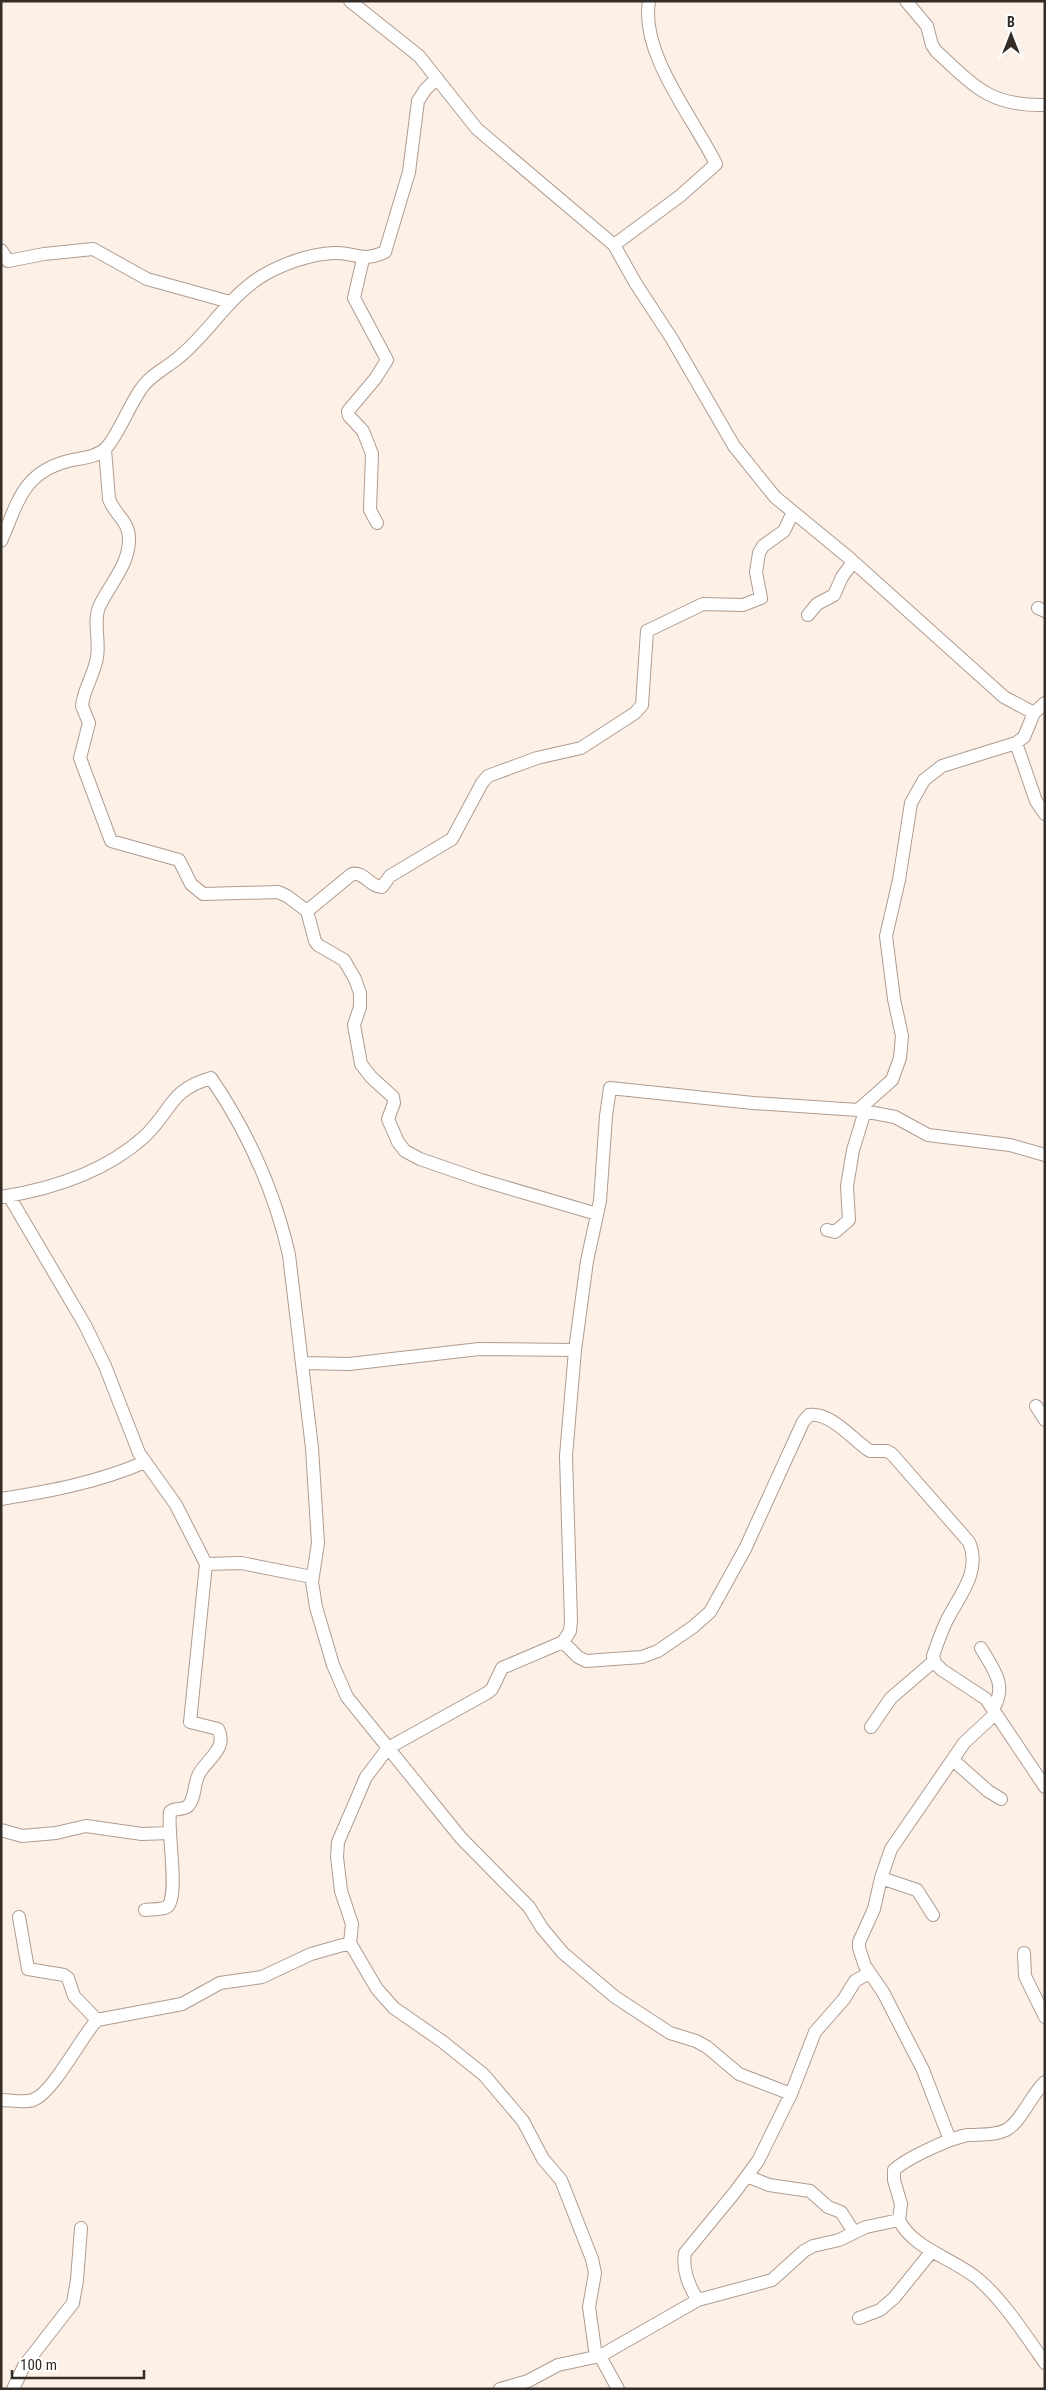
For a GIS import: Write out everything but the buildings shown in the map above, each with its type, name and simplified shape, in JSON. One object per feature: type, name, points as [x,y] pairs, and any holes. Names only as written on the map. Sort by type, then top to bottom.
[{"type":"street","points":[[350,1],[419,56],[477,129],[614,245],[742,458],[775,497],[853,562],[1004,697],[1034,713]]},
{"type":"street","points":[[614,245],[680,196],[716,164],[656,53],[648,30],[649,1]]},
{"type":"street","points":[[906,1],[927,26],[932,45],[936,50],[984,93],[1010,103],[1044,105]]},
{"type":"street","points":[[437,78],[425,90],[418,102],[409,172],[385,252],[363,259],[336,253],[309,257],[263,276],[230,302],[178,358],[152,376],[142,388],[106,449],[110,498],[112,506],[127,526],[129,544],[122,567],[108,588],[98,611],[97,657],[82,706],[89,723],[80,758],[108,837],[114,843],[132,846],[179,860],[192,884],[203,894],[278,892],[288,896],[307,911],[315,941],[318,945],[344,960],[355,978],[360,993],[360,1007],[354,1025],[360,1060],[371,1077],[393,1097],[394,1103],[388,1119],[398,1142],[405,1151],[420,1159],[464,1175],[597,1214]]},
{"type":"street","points":[[4,258],[93,249],[147,279],[230,302]]},
{"type":"street","points":[[363,259],[354,298],[387,360],[375,379],[348,411],[349,416],[363,431],[372,454],[370,510],[376,523]]},
{"type":"street","points":[[1,541],[13,512],[35,476],[49,467],[90,456],[106,449]]},
{"type":"street","points":[[307,911],[352,874],[360,874],[377,887],[382,887],[390,876],[450,841],[482,783],[488,776],[537,758],[581,748],[636,713],[642,705],[647,632],[703,604],[743,605],[761,598],[756,572],[759,553],[763,546],[784,530],[793,512]]},
{"type":"street","points":[[808,615],[817,604],[834,595],[842,577],[853,562]]},
{"type":"street","points":[[827,1230],[835,1232],[849,1220],[847,1186],[862,1110],[892,1080],[900,1058],[902,1036],[891,982],[886,936],[899,880],[911,803],[924,780],[942,766],[1016,743],[1024,737],[1034,713],[1045,702]]},
{"type":"street","points":[[1016,743],[1036,801],[1045,814]]},
{"type":"street","points":[[145,1910],[166,1908],[168,1905],[172,1890],[170,1812],[173,1809],[186,1808],[190,1804],[198,1776],[216,1754],[219,1744],[218,1728],[190,1722],[206,1564],[176,1505],[145,1462],[135,1444],[105,1366],[85,1325],[5,1197],[63,1182],[92,1172],[144,1137],[154,1127],[179,1092],[211,1078],[228,1103],[263,1177],[284,1236],[289,1256],[312,1448],[318,1527],[318,1543],[312,1577],[316,1607],[339,1680],[354,1707],[461,1838],[529,1908],[551,1941],[602,1986],[670,2033],[696,2041],[740,2074],[791,2094]]},
{"type":"street","points":[[618,2389],[598,2356],[589,2307],[595,2273],[589,2252],[561,2180],[543,2159],[523,2121],[484,2075],[443,2042],[394,2008],[377,1989],[350,1943],[352,1924],[341,1891],[337,1857],[338,1842],[366,1777],[388,1748],[487,1694],[492,1689],[502,1668],[563,1642],[570,1630],[566,1456],[574,1350],[587,1261],[597,1214],[610,1088],[753,1103],[862,1110],[902,1120],[928,1135],[1010,1145],[1045,1155]]},
{"type":"street","points":[[303,1364],[350,1364],[479,1349],[574,1350]]},
{"type":"street","points":[[1036,1406],[1045,1420]]},
{"type":"street","points":[[563,1642],[578,1657],[586,1661],[642,1657],[658,1651],[710,1612],[745,1549],[803,1422],[809,1415],[815,1414],[834,1423],[870,1451],[887,1451],[892,1454],[969,1542],[973,1556],[971,1571],[962,1596],[947,1620],[933,1656],[934,1661],[942,1670],[986,1700],[1045,1786]]},
{"type":"street","points":[[1,1499],[115,1476],[145,1462]]},
{"type":"street","points":[[206,1564],[241,1563],[312,1577]]},
{"type":"street","points":[[950,2140],[923,2070],[884,1992],[869,1973],[861,1954],[859,1942],[874,1909],[881,1878],[891,1849],[927,1795],[971,1735],[994,1711],[998,1701],[1000,1681],[981,1648]]},
{"type":"street","points":[[870,1727],[891,1698],[934,1661]]},
{"type":"street","points":[[953,1760],[988,1791],[1001,1799]]},
{"type":"street","points":[[1,1830],[22,1836],[56,1834],[86,1826],[142,1834],[170,1833]]},
{"type":"street","points":[[881,1878],[917,1890],[933,1915]]},
{"type":"street","points":[[19,1917],[28,1969],[64,1975],[68,1978],[74,1996],[97,2020]]},
{"type":"street","points":[[1,2100],[25,2101],[36,2098],[67,2063],[97,2020],[182,2004],[220,1983],[262,1977],[311,1954],[350,1943]]},
{"type":"street","points":[[1024,1953],[1025,1976],[1045,2017]]},
{"type":"street","points":[[698,2300],[691,2291],[686,2273],[685,2253],[747,2176],[761,2154],[791,2094],[808,2054],[813,2035],[844,1999],[856,1981],[869,1973]]},
{"type":"street","points":[[1045,2082],[1034,2093],[1015,2122],[1006,2130],[950,2140],[905,2161],[894,2170],[895,2188],[901,2204],[899,2220],[907,2232],[932,2251],[956,2263],[993,2292],[1045,2363]]},
{"type":"street","points":[[747,2176],[769,2185],[810,2191],[828,2207],[841,2212],[854,2232]]},
{"type":"street","points":[[500,2389],[528,2381],[558,2365],[598,2356],[698,2300],[772,2280],[804,2250],[839,2240],[866,2226],[899,2220]]},
{"type":"street","points":[[13,2389],[24,2366],[73,2303],[77,2280],[81,2228]]},
{"type":"street","points":[[859,2318],[880,2310],[894,2298],[932,2251]]}]
